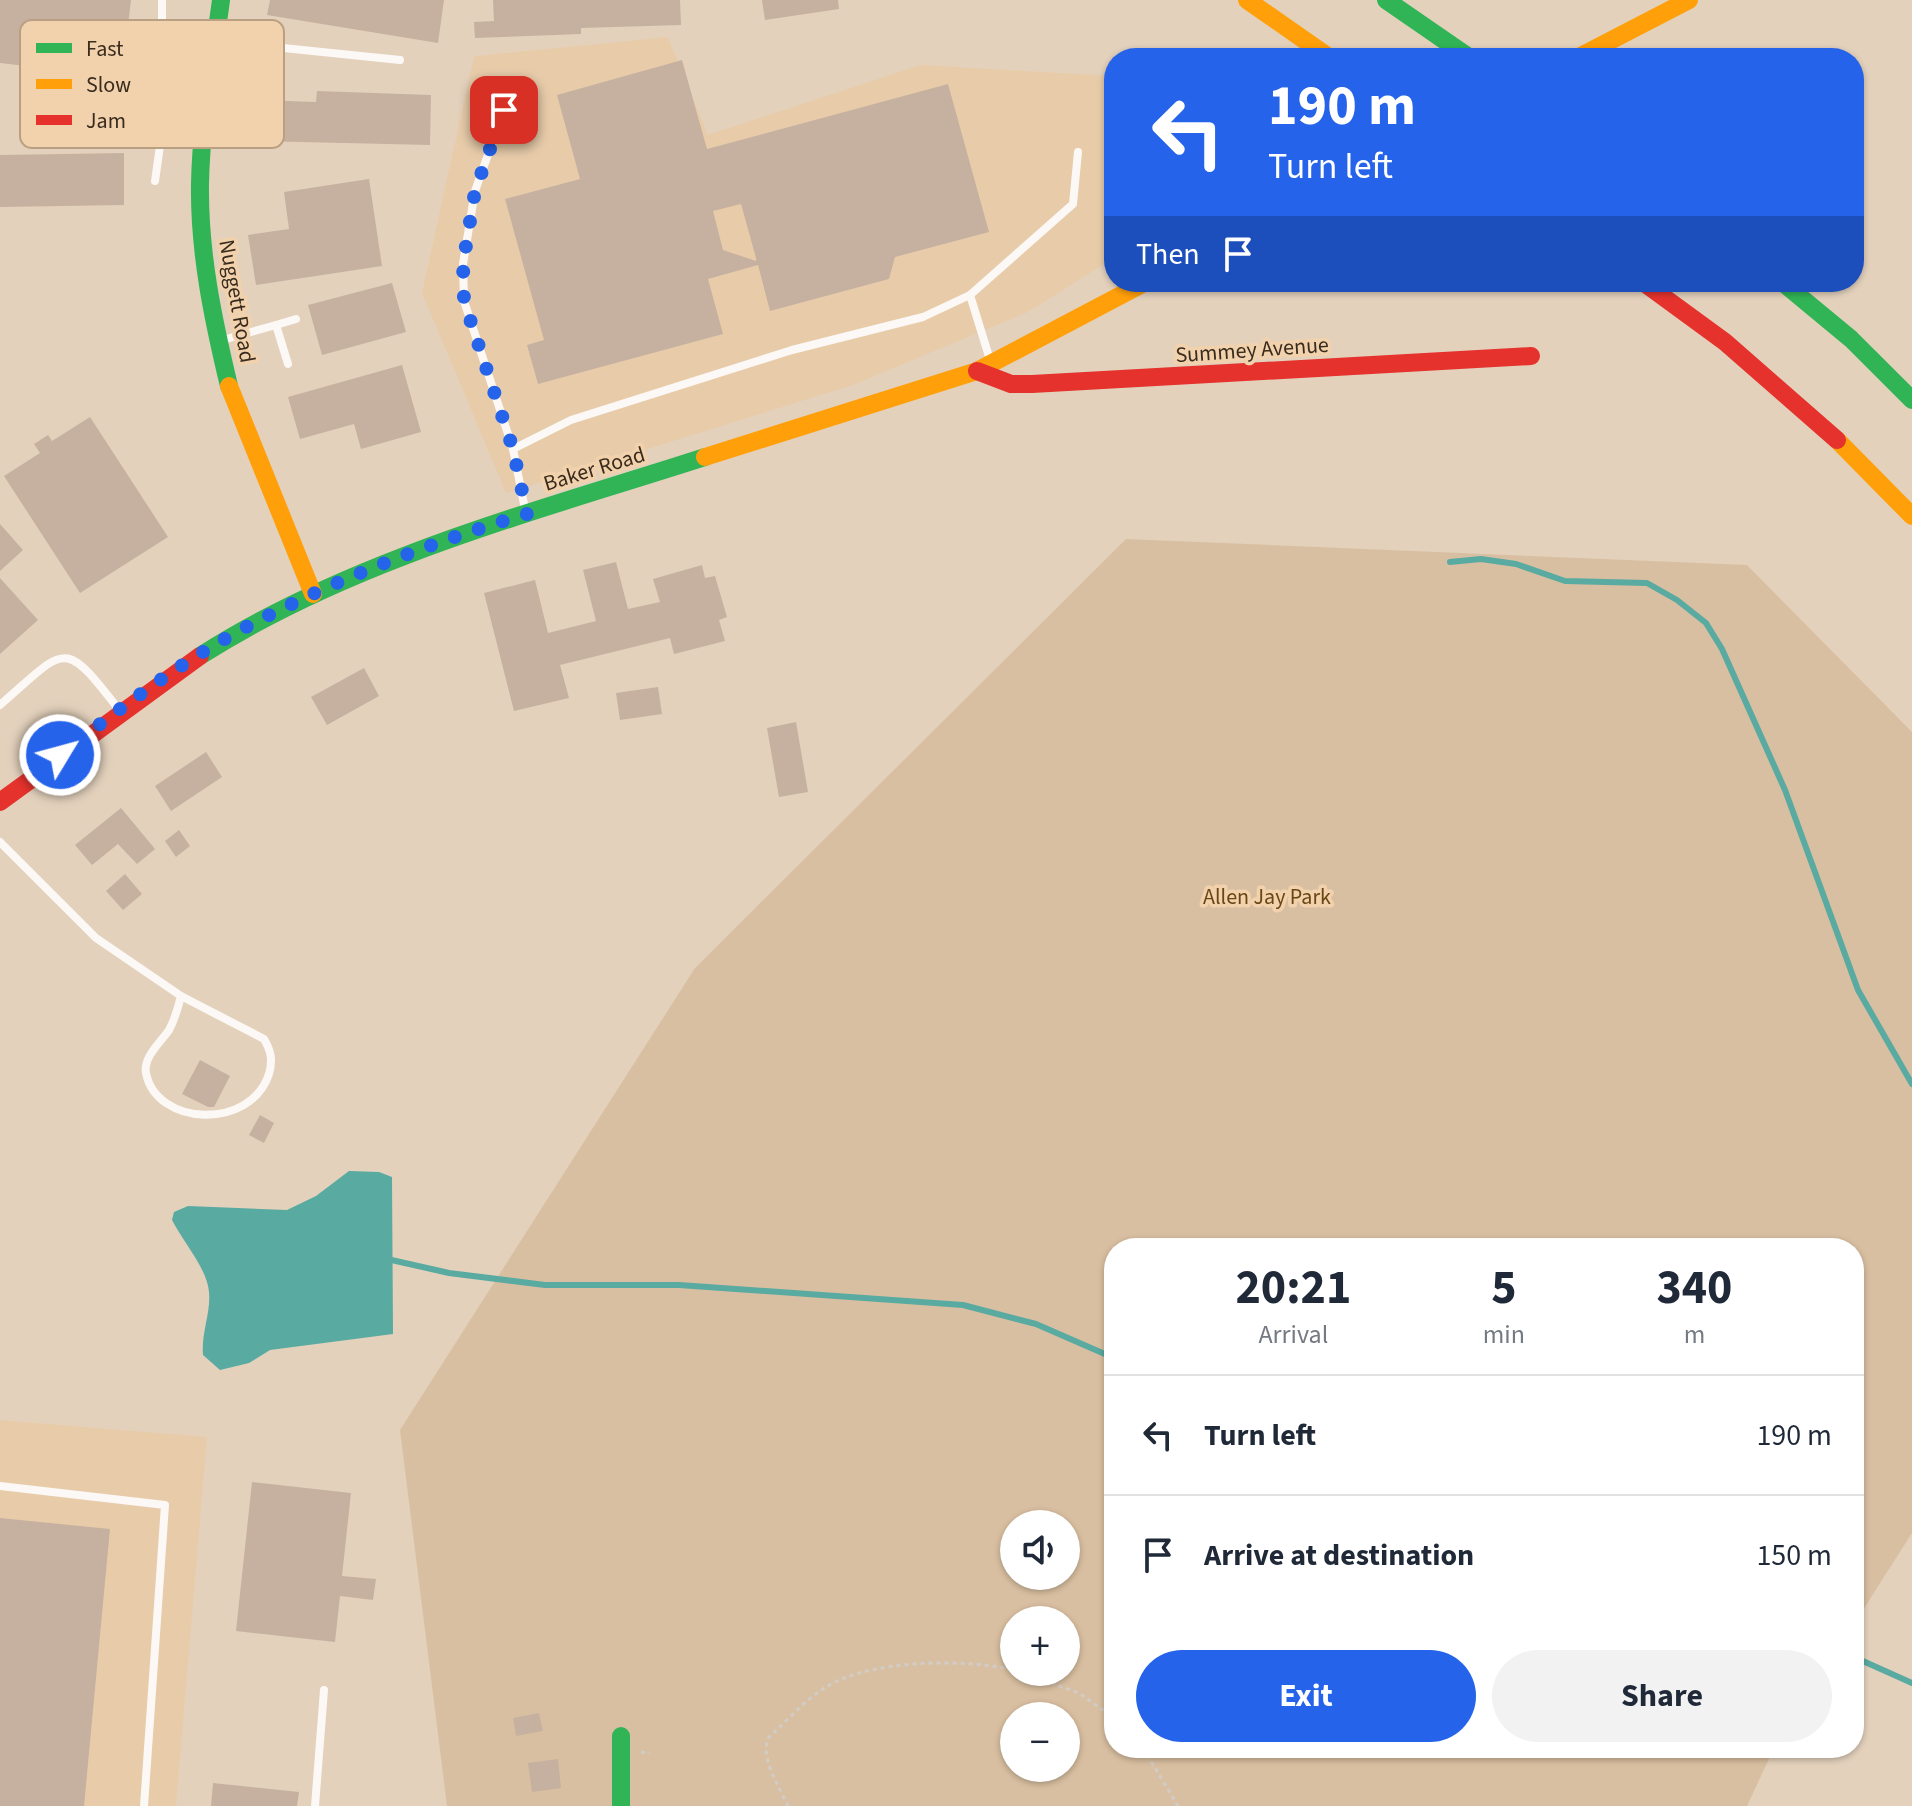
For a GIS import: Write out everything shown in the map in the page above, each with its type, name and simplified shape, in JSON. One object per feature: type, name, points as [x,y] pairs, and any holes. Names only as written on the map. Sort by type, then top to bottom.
[{"type":"main road","name":"Nuggett Road","points":[[218,20],[221,0]]},
{"type":"main road","points":[[1247,0],[1316,48]]},
{"type":"main road","points":[[1386,0],[1456,48]]},
{"type":"main road","points":[[1596,48],[1689,0]]},
{"type":"main road","name":"Nuggett Road","points":[[203,148],[202,237],[209,303],[232,399],[313,594]]},
{"type":"main road","name":"Baker Road","points":[[0,802],[120,711],[247,626],[313,594],[361,573],[527,514],[984,367],[1127,292]]},
{"type":"main road","points":[[1657,292],[1725,342],[1833,435],[1912,516]]},
{"type":"main road","points":[[1794,292],[1851,339],[1912,400]]},
{"type":"main road","name":"Summey Avenue","points":[[984,367],[1011,384],[1032,384],[1531,356]]},
{"type":"main road","points":[[621,1736],[621,1806]]},
{"type":"lane","points":[[284,54],[400,60]]},
{"type":"lane","points":[[504,110],[475,191],[463,264],[464,301],[513,449],[527,514]]},
{"type":"lane","points":[[155,181],[160,148]]},
{"type":"lane","points":[[513,449],[571,420],[792,350],[923,317],[970,295],[1073,204],[1078,152]]},
{"type":"lane","points":[[970,295],[984,367]]},
{"type":"lane","points":[[218,341],[296,319]]},
{"type":"lane","points":[[276,325],[288,364]]},
{"type":"lane","points":[[0,705],[47,664],[62,656],[74,658],[88,669],[120,711]]},
{"type":"lane","points":[[0,842],[96,938],[181,996],[264,1039],[271,1050],[271,1066],[265,1086],[249,1104],[228,1114],[210,1116],[165,1102],[155,1090],[146,1072],[148,1059],[168,1031],[181,996]]},
{"type":"lane","points":[[0,1486],[165,1505],[154,1709],[144,1806]]},
{"type":"lane","points":[[315,1806],[324,1690]]},
{"type":"path","points":[[788,1806],[766,1755],[766,1743],[819,1691],[837,1681],[916,1664],[964,1664],[1000,1668]]},
{"type":"path","points":[[1060,1686],[1079,1693],[1104,1711]]},
{"type":"path","points":[[1149,1758],[1178,1806]]},
{"type":"shaded area","points":[[668,37],[708,135],[920,65],[1104,75],[1104,264],[1028,312],[853,385],[506,493],[422,293],[474,56]]},
{"type":"shaded area","points":[[0,1420],[207,1437],[176,1806],[0,1806]]},
{"type":"green space","name":"Allen Jay Park","points":[[1126,539],[1747,565],[1912,732],[1912,1533],[1864,1608],[1864,1238],[1104,1238],[1104,1758],[1769,1758],[1747,1806],[447,1806],[400,1430],[695,968]]},
{"type":"water","points":[[349,1171],[379,1172],[392,1177],[393,1334],[270,1350],[249,1363],[220,1370],[203,1355],[209,1292],[199,1264],[172,1220],[174,1212],[188,1206],[287,1210],[316,1196]]},
{"type":"building","points":[[0,0],[131,0],[129,20],[20,20],[20,65],[0,63]]},
{"type":"building","points":[[270,0],[444,0],[438,43],[267,15]]},
{"type":"building","points":[[493,0],[680,0],[681,25],[581,28],[581,34],[475,38],[474,22],[494,21]]},
{"type":"building","points":[[762,0],[838,0],[839,9],[765,20]]},
{"type":"building","points":[[682,60],[707,149],[948,84],[989,232],[895,257],[889,279],[770,311],[758,265],[708,279],[723,334],[538,384],[527,345],[544,340],[505,199],[580,179],[557,95]],"holes":[[[741,204],[756,261],[723,250],[713,211]]]},
{"type":"building","points":[[317,91],[431,95],[430,145],[284,142],[284,101],[316,102]]},
{"type":"building","points":[[124,153],[124,205],[0,207],[0,155]]},
{"type":"building","points":[[369,179],[382,266],[256,285],[248,235],[289,229],[284,192]]},
{"type":"building","points":[[392,283],[406,332],[322,355],[308,305]]},
{"type":"building","points":[[402,365],[421,432],[361,449],[354,424],[300,439],[288,397]]},
{"type":"building","points":[[90,417],[168,537],[80,593],[4,476],[40,453],[34,444],[48,435],[52,441]]},
{"type":"building","points":[[0,524],[23,550],[0,571]]},
{"type":"building","points":[[616,562],[628,609],[660,602],[653,579],[702,565],[705,578],[715,576],[727,617],[719,620],[725,641],[674,654],[670,638],[560,665],[569,698],[514,711],[484,593],[535,580],[548,633],[596,621],[583,570]]},
{"type":"building","points":[[0,578],[38,620],[0,654]]},
{"type":"building","points":[[364,668],[379,696],[327,725],[311,697]]},
{"type":"building","points":[[658,687],[662,714],[620,720],[616,693]]},
{"type":"building","points":[[796,722],[808,792],[779,797],[767,728]]},
{"type":"building","points":[[206,752],[222,777],[171,811],[155,786]]},
{"type":"building","points":[[121,808],[155,849],[137,864],[118,844],[92,865],[75,845]]},
{"type":"building","points":[[179,830],[190,846],[176,857],[165,841]]},
{"type":"building","points":[[125,874],[142,894],[123,910],[106,891]]},
{"type":"building","points":[[200,1060],[230,1076],[214,1107],[182,1094]]},
{"type":"building","points":[[260,1115],[274,1123],[264,1143],[249,1135]]},
{"type":"building","points":[[252,1482],[351,1493],[342,1576],[376,1579],[373,1600],[340,1596],[335,1642],[236,1631]]},
{"type":"building","points":[[0,1518],[110,1529],[84,1806],[0,1806]]},
{"type":"building","points":[[539,1713],[543,1731],[516,1736],[513,1718]]},
{"type":"building","points":[[558,1759],[561,1788],[532,1792],[528,1763]]},
{"type":"building","points":[[213,1783],[299,1792],[297,1806],[211,1806]]},
{"type":"waterway","points":[[1450,562],[1481,559],[1516,564],[1565,581],[1647,583],[1677,600],[1706,623],[1722,649],[1785,790],[1858,990],[1912,1084]]},
{"type":"waterway","points":[[387,1259],[449,1273],[545,1285],[679,1285],[963,1305],[1036,1324],[1104,1354]]},
{"type":"waterway","points":[[1864,1661],[1912,1683]]},
{"type":"traffic: fast","points":[[218,20],[221,0]]},
{"type":"traffic: fast","points":[[1386,0],[1456,48]]},
{"type":"traffic: fast","points":[[202,148],[202,235],[208,286],[229,386]]},
{"type":"traffic: fast","points":[[1794,292],[1851,339],[1912,400]]},
{"type":"traffic: fast","points":[[200,656],[258,622],[381,565],[510,519],[705,457]]},
{"type":"traffic: fast","points":[[621,1736],[621,1806]]},
{"type":"traffic: slow","points":[[1247,0],[1316,48]]},
{"type":"traffic: slow","points":[[1596,48],[1689,0]]},
{"type":"traffic: slow","points":[[705,457],[977,371],[1127,292]]},
{"type":"traffic: slow","points":[[229,386],[313,594]]},
{"type":"traffic: slow","points":[[1837,440],[1912,516]]},
{"type":"traffic: jam","points":[[1657,292],[1725,342],[1837,440]]},
{"type":"traffic: jam","points":[[977,371],[1011,384],[1032,384],[1531,356]]},
{"type":"traffic: jam","points":[[0,802],[200,656]]},
{"type":"route","points":[[60,755],[172,674],[247,626],[361,573],[527,514],[513,449],[464,301],[463,264],[475,191],[504,110]]}]
